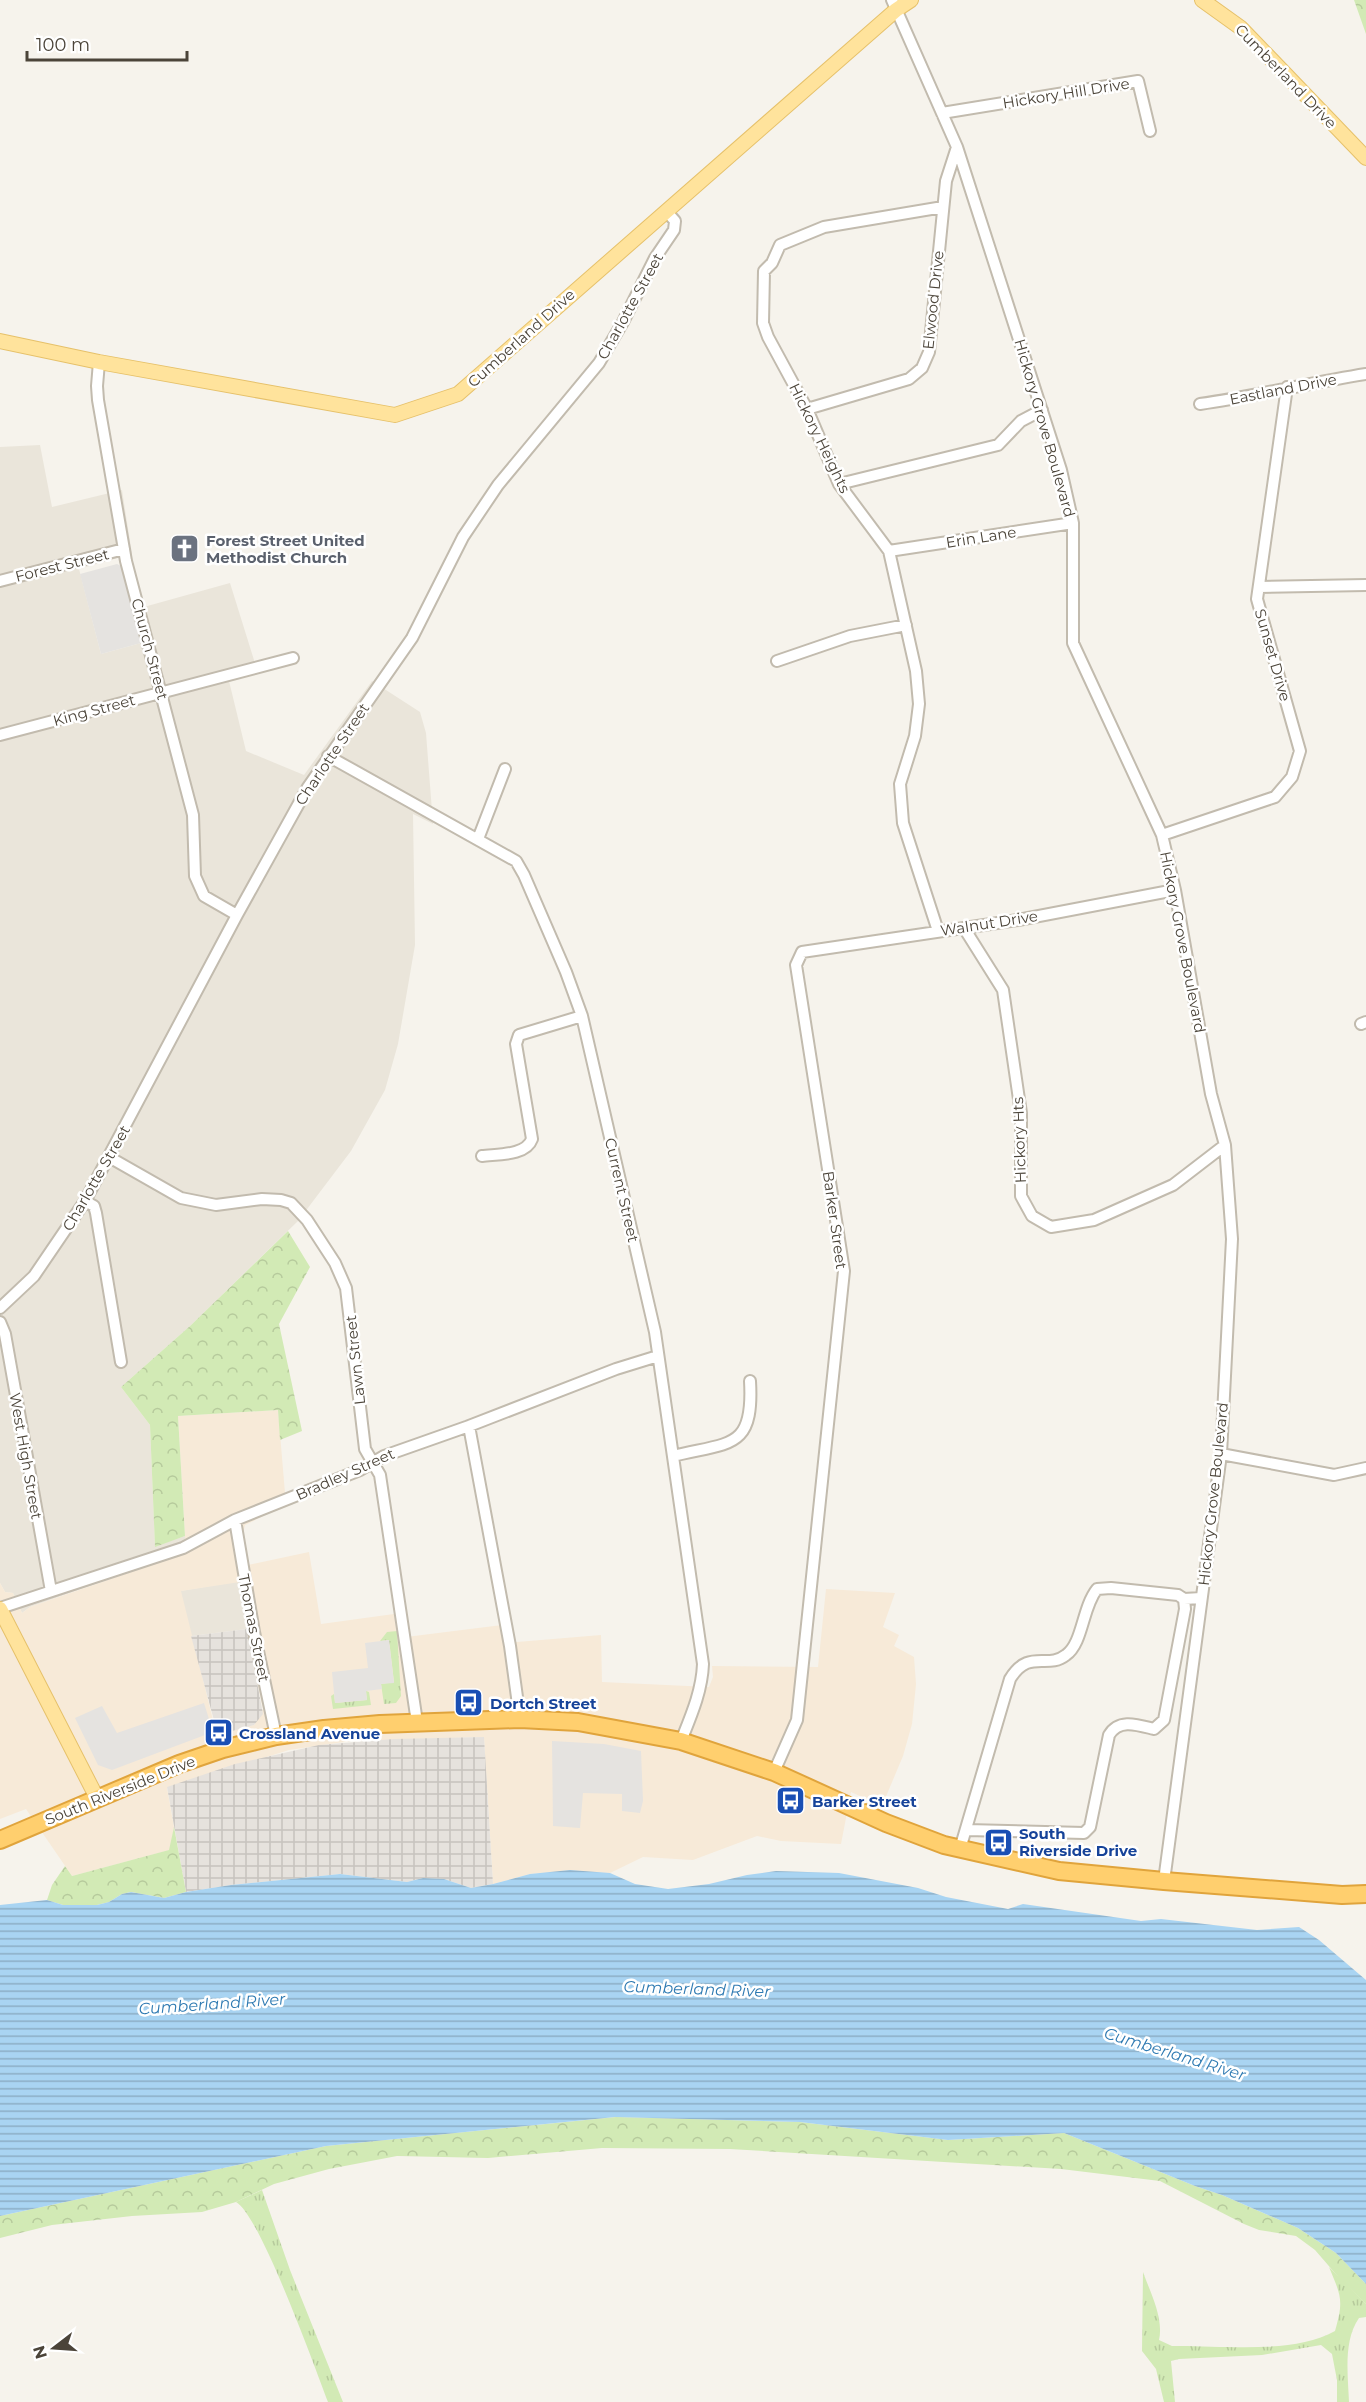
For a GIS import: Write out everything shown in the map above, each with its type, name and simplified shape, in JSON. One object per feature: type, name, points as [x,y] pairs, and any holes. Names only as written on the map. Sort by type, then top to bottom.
[{"type":"highway","name":"South Riverside Drive","points":[[0,1840],[179,1764],[223,1749],[276,1736],[324,1729],[417,1722],[520,1719],[578,1722],[681,1741],[774,1772],[886,1823],[960,1849],[1059,1871],[1164,1881],[1366,1894]]},
{"type":"main road","name":"Cumberland Drive","points":[[0,341],[99,362],[395,414],[458,394],[564,299],[668,212],[894,5],[911,0]]},
{"type":"main road","name":"Cumberland Drive","points":[[1202,0],[1241,28],[1366,158]]},
{"type":"main road","points":[[0,1609],[97,1798]]},
{"type":"street","name":"Hickory Grove Boulevard","points":[[894,5],[957,147],[1060,470],[1073,523],[1073,643],[1162,835],[1175,890],[1211,1094],[1225,1145],[1232,1239],[1221,1454],[1164,1881]]},
{"type":"street","name":"Hickory Hill Drive","points":[[942,113],[1138,81],[1149,131]]},
{"type":"street","name":"Elwood Drive","points":[[807,409],[909,379],[922,368],[928,352],[946,181],[957,147]]},
{"type":"street","name":"Hickory Heights","points":[[938,931],[903,823],[900,784],[915,736],[919,704],[916,671],[889,551],[839,484],[807,409],[768,337],[763,323],[764,271],[772,263],[780,245],[824,227],[943,207]]},
{"type":"street","name":"Charlotte Street","points":[[0,1308],[34,1276],[85,1201],[237,915],[308,787],[412,638],[463,537],[498,485],[598,363],[623,322],[655,258],[674,230],[675,221],[668,212]]},
{"type":"street","name":"Church Street","points":[[99,362],[98,400],[124,549],[193,815],[195,876],[204,896],[237,915]]},
{"type":"street","name":"Eastland Drive","points":[[1200,404],[1255,396],[1287,387],[1366,374]]},
{"type":"street","name":"Sunset Drive","points":[[1162,835],[1275,797],[1293,777],[1300,752],[1257,599],[1287,387]]},
{"type":"street","points":[[839,484],[998,445],[1021,421],[1041,410]]},
{"type":"street","name":"Erin Lane","points":[[889,551],[1073,523]]},
{"type":"street","name":"Forest Street","points":[[0,580],[124,549]]},
{"type":"street","points":[[1259,587],[1366,585]]},
{"type":"street","points":[[777,660],[850,636],[906,625]]},
{"type":"street","name":"King Street","points":[[0,735],[293,658]]},
{"type":"street","name":"Current Street","points":[[328,756],[510,857],[520,867],[566,972],[582,1016],[658,1356],[703,1664],[703,1679],[698,1699],[681,1741]]},
{"type":"street","points":[[478,839],[505,769]]},
{"type":"street","name":"Walnut Drive","points":[[802,952],[964,928],[1175,890]]},
{"type":"street","name":"Hickory Hts","points":[[964,928],[1004,990],[1022,1113],[1021,1196],[1032,1216],[1051,1227],[1094,1220],[1173,1185],[1225,1145]]},
{"type":"street","name":"Barker Street","points":[[774,1772],[797,1720],[844,1271],[796,965],[802,952]]},
{"type":"street","points":[[482,1156],[521,1150],[530,1144],[532,1139],[516,1044],[519,1035],[582,1016]]},
{"type":"street","name":"Lawn Street","points":[[110,1157],[192,1202],[216,1205],[273,1198],[291,1203],[300,1212],[335,1263],[346,1288],[365,1449],[380,1475],[417,1722]]},
{"type":"street","points":[[85,1201],[93,1206],[96,1213],[121,1362]]},
{"type":"street","name":"West High Street","points":[[0,1322],[5,1334],[51,1591]]},
{"type":"street","name":"Bradley Street","points":[[0,1609],[183,1548],[235,1520],[360,1470],[384,1456],[616,1369],[658,1356]]},
{"type":"street","points":[[673,1456],[726,1443],[744,1432],[750,1413],[750,1381]]},
{"type":"street","points":[[469,1426],[510,1646],[520,1719]]},
{"type":"street","points":[[1221,1454],[1334,1474],[1366,1468]]},
{"type":"street","name":"Thomas Street","points":[[235,1520],[254,1632],[276,1736]]},
{"type":"street","points":[[960,1849],[1010,1679],[1016,1670],[1024,1663],[1064,1658],[1073,1648],[1089,1599],[1097,1589],[1111,1588],[1178,1595],[1184,1599],[1201,1598]]},
{"type":"street","points":[[967,1830],[1084,1833],[1090,1827],[1109,1735],[1114,1727],[1123,1724],[1155,1729],[1164,1720],[1185,1609],[1184,1599]]},
{"type":"shaded area","points":[[40,445],[52,507],[122,490],[132,554],[79,569],[101,654],[141,643],[133,610],[230,583],[258,673],[229,681],[246,751],[304,775],[372,681],[420,712],[426,733],[433,824],[413,814],[415,945],[398,1044],[385,1090],[351,1151],[298,1221],[190,1326],[121,1387],[150,1425],[155,1546],[185,1536],[186,1552],[30,1607],[22,1613],[13,1593],[5,1592],[0,1583],[0,447]]},
{"type":"shaded area","points":[[117,564],[121,566],[141,643],[101,654],[80,574]]},
{"type":"shaded area","points":[[278,1410],[286,1505],[245,1525],[243,1534],[248,1565],[309,1552],[321,1624],[394,1614],[398,1638],[502,1625],[505,1643],[601,1635],[602,1682],[709,1687],[713,1677],[712,1666],[818,1667],[826,1589],[895,1593],[883,1627],[899,1635],[894,1646],[914,1657],[916,1684],[912,1724],[903,1756],[882,1806],[851,1792],[841,1844],[781,1841],[757,1836],[693,1860],[643,1857],[610,1873],[570,1870],[530,1874],[493,1884],[484,1737],[351,1741],[289,1750],[167,1788],[174,1827],[170,1850],[72,1876],[26,1809],[0,1819],[0,1583],[5,1592],[13,1593],[22,1613],[30,1607],[186,1553],[178,1416]],"holes":[[[240,1582],[252,1660],[263,1709],[254,1725],[216,1732],[181,1591]]]},
{"type":"shaded area","points":[[240,1581],[247,1629],[191,1636],[180,1591]]},
{"type":"shaded area","points":[[247,1629],[263,1714],[254,1725],[218,1735],[191,1636]]},
{"type":"shaded area","points":[[389,1640],[394,1683],[381,1684],[382,1689],[366,1691],[367,1700],[335,1703],[332,1672],[368,1668],[365,1643]]},
{"type":"shaded area","points":[[204,1703],[213,1732],[112,1770],[98,1765],[75,1718],[102,1706],[117,1733]]},
{"type":"shaded area","points":[[484,1737],[493,1884],[471,1888],[444,1879],[423,1878],[407,1882],[340,1874],[186,1892],[167,1787],[235,1764],[319,1745],[394,1739]]},
{"type":"shaded area","points":[[552,1741],[604,1744],[641,1751],[643,1801],[640,1813],[622,1811],[622,1794],[583,1793],[580,1828],[553,1826]]},
{"type":"green space","points":[[1354,0],[1366,0],[1366,34]]},
{"type":"green space","points":[[288,1231],[310,1267],[279,1324],[302,1431],[280,1440],[278,1410],[178,1416],[185,1536],[155,1547],[150,1425],[121,1387],[190,1326]]},
{"type":"green space","points":[[397,1631],[401,1696],[396,1703],[384,1704],[381,1684],[394,1682],[389,1640],[380,1641],[387,1632]]},
{"type":"green space","points":[[366,1691],[369,1692],[371,1705],[333,1709],[331,1696],[334,1694],[335,1703],[367,1700]]},
{"type":"green space","points":[[174,1827],[186,1892],[164,1898],[131,1892],[97,1905],[63,1905],[47,1900],[52,1885],[65,1866],[72,1876],[169,1850]]},
{"type":"green space","points":[[616,2117],[800,2122],[948,2140],[1064,2133],[1222,2195],[1298,2228],[1336,2253],[1366,2284],[1366,2304],[1315,2250],[1296,2236],[1259,2230],[1244,2224],[1160,2181],[1061,2169],[730,2149],[602,2148],[488,2158],[397,2156],[329,2169],[274,2184],[236,2202],[202,2212],[132,2216],[52,2225],[0,2238],[0,2216],[326,2146]]},
{"type":"green space","points":[[262,2190],[290,2270],[343,2402],[328,2402],[300,2327],[272,2262],[259,2234],[236,2202]]},
{"type":"green space","points":[[1329,2267],[1366,2304],[1366,2317],[1359,2318],[1354,2327],[1349,2348],[1349,2402],[1337,2402],[1337,2380],[1332,2354],[1321,2345],[1262,2355],[1171,2361],[1175,2402],[1164,2402],[1156,2369],[1142,2351],[1143,2272],[1158,2314],[1159,2340],[1172,2346],[1256,2347],[1298,2343],[1335,2331],[1340,2312],[1340,2298]]},
{"type":"water","name":"Cumberland River","points":[[570,1870],[610,1873],[635,1884],[668,1889],[709,1884],[776,1871],[839,1873],[1008,1909],[1023,1904],[1141,1921],[1161,1919],[1257,1930],[1299,1927],[1319,1940],[1366,1980],[1366,2284],[1336,2253],[1298,2228],[1222,2195],[1064,2133],[948,2140],[800,2122],[615,2117],[326,2146],[0,2216],[0,1905],[47,1900],[63,1905],[97,1905],[131,1892],[164,1898],[231,1885],[340,1874],[407,1882],[423,1878],[444,1879],[471,1888],[530,1874]]},
{"type":"place","name":"Forest Street United Methodist Church","points":[[185,549]]},
{"type":"place","name":"Dortch Street","points":[[469,1703]]},
{"type":"place","name":"Crossland Avenue","points":[[218,1733]]},
{"type":"place","name":"Barker Street","points":[[791,1801]]},
{"type":"place","name":"South Riverside Drive","points":[[998,1842]]}]
